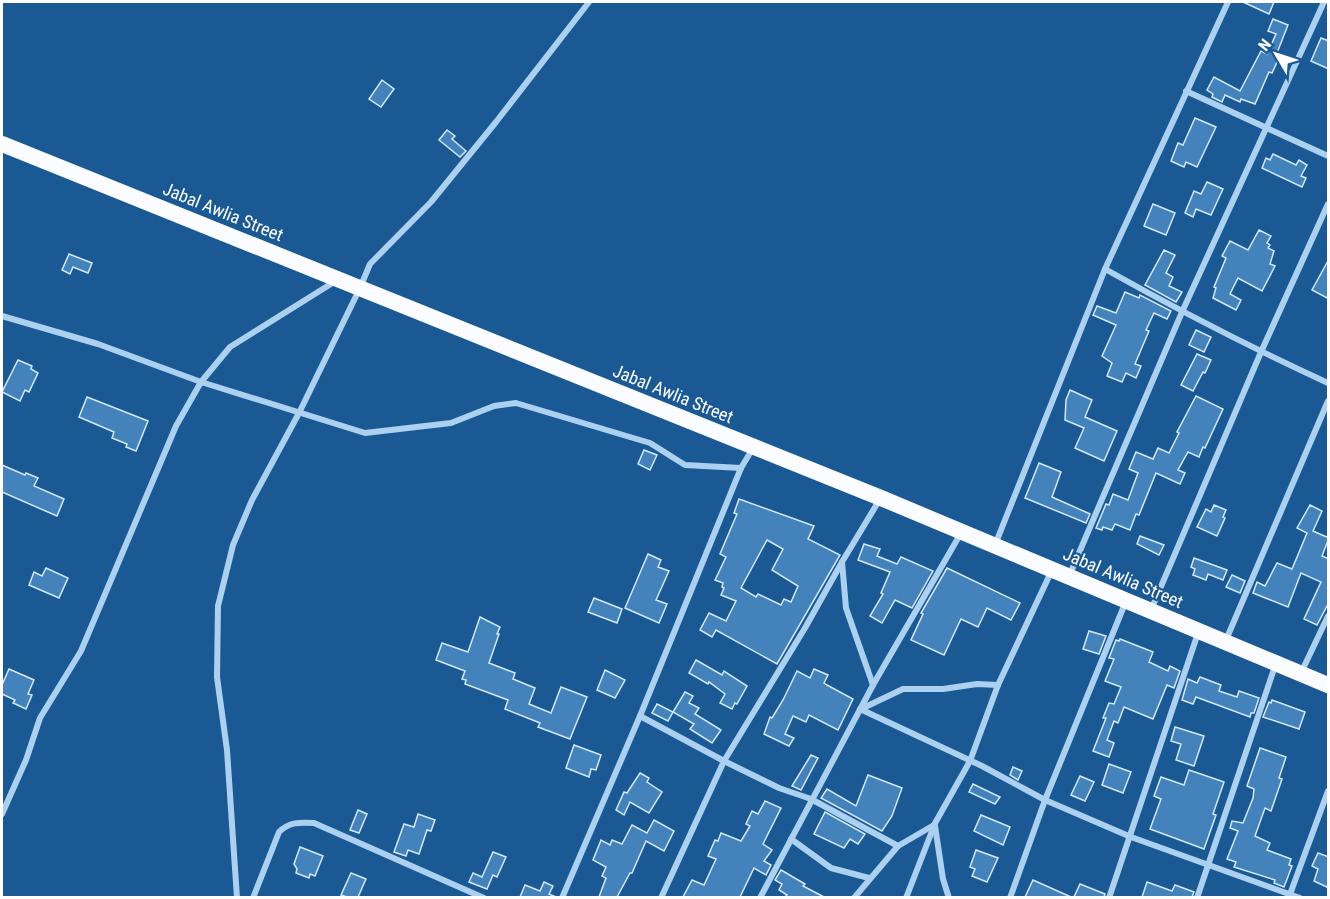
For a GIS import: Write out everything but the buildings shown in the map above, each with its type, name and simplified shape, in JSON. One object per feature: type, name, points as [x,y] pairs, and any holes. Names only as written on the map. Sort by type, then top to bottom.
[{"type":"highway","name":"Jabal Awlia Street","points":[[2,144],[881,498],[1329,685]]},
{"type":"street","points":[[237,897],[227,750],[217,677],[218,606],[233,545],[252,500],[299,413],[370,264],[431,201],[589,2]]},
{"type":"street","points":[[995,546],[1105,269],[1228,2]]},
{"type":"street","points":[[1068,577],[1182,312],[1324,2]]},
{"type":"street","points":[[1186,91],[1329,156]]},
{"type":"street","points":[[1151,610],[1261,352],[1329,204]]},
{"type":"street","points":[[1105,269],[1261,352],[1329,382]]},
{"type":"street","points":[[2,814],[26,760],[40,718],[81,651],[176,426],[201,382],[230,347],[337,280]]},
{"type":"street","points":[[2,316],[98,344],[201,382],[365,433],[451,423],[494,406],[516,403],[650,443],[685,465],[741,468]]},
{"type":"street","points":[[1226,642],[1329,401]]},
{"type":"street","points":[[562,897],[640,716],[741,468],[753,447]]},
{"type":"street","points":[[661,897],[724,761],[881,498]]},
{"type":"street","points":[[760,897],[873,685],[961,532]]},
{"type":"street","points":[[842,562],[846,608],[873,685]]},
{"type":"street","points":[[906,897],[934,825],[970,761],[998,686],[1053,570]]},
{"type":"street","points":[[1010,897],[1045,800],[1126,600]]},
{"type":"street","points":[[1301,674],[1329,616]]},
{"type":"street","points":[[1109,897],[1131,837],[1198,631]]},
{"type":"street","points":[[1197,897],[1276,662]]},
{"type":"street","points":[[860,709],[903,689],[943,689],[977,684],[998,686]]},
{"type":"street","points":[[860,709],[970,761],[1045,800],[1131,837],[1290,896],[1300,897]]},
{"type":"street","points":[[640,716],[779,788],[812,799],[898,846]]},
{"type":"street","points":[[1290,896],[1329,791]]},
{"type":"street","points":[[253,897],[279,832],[285,826],[302,822],[314,824],[484,897]]},
{"type":"street","points":[[854,897],[898,846],[934,825]]},
{"type":"street","points":[[934,825],[943,879],[949,897]]},
{"type":"street","points":[[790,839],[831,868],[869,878]]}]
